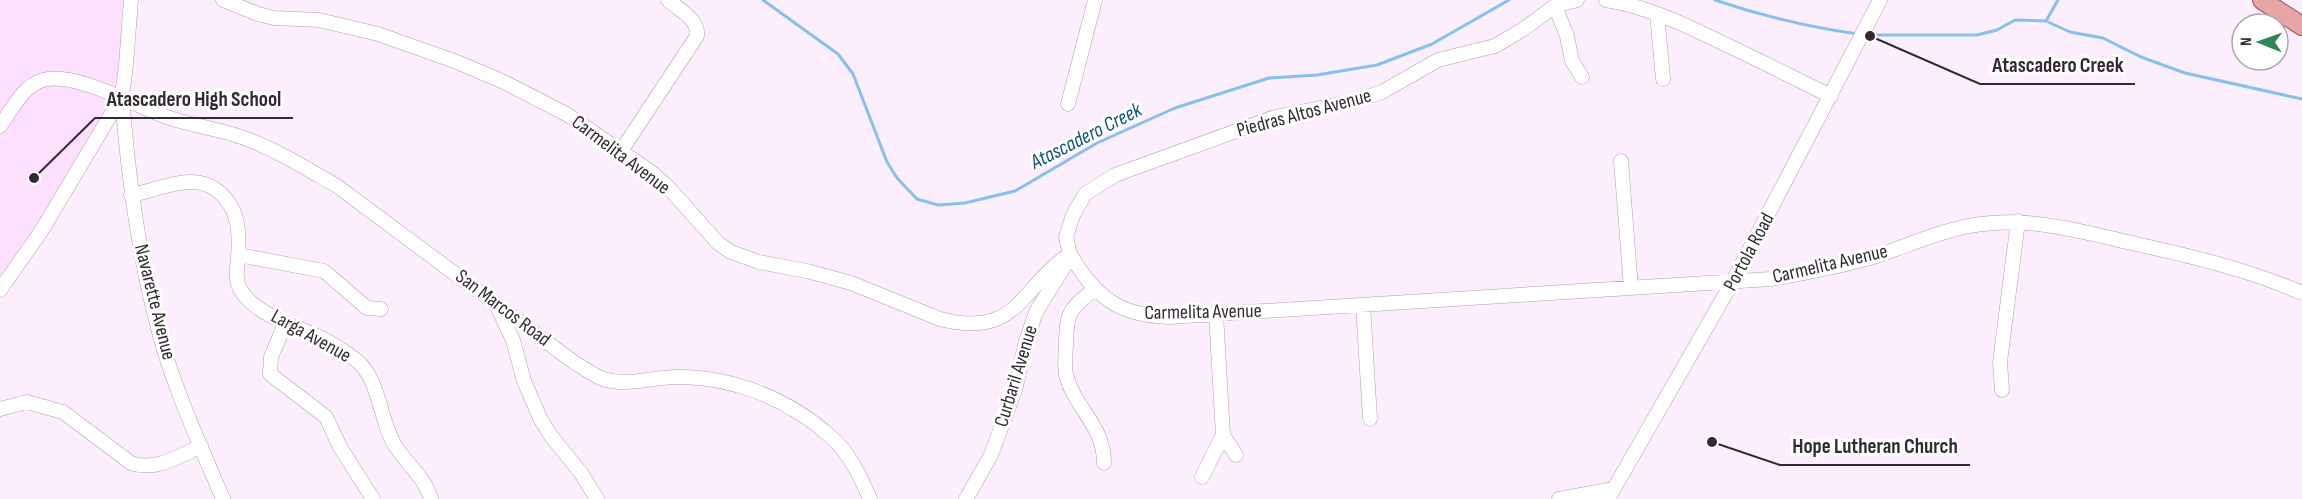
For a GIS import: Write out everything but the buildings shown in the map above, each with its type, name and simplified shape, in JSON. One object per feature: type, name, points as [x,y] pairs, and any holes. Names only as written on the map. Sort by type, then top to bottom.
[{"type":"main road","points":[[2262,0],[2302,26]]},
{"type":"street","points":[[0,290],[42,230],[122,96],[131,0]]},
{"type":"street","name":"Carmelita Avenue","points":[[223,0],[274,18],[319,20],[378,34],[457,62],[504,82],[568,116],[621,151],[667,186],[718,243],[731,252],[759,262],[807,271],[851,283],[940,319],[953,322],[979,323],[1008,314],[1024,300],[1056,263],[1070,254],[1080,273],[1116,306],[1135,314],[1153,317],[1771,279],[1823,270],[1874,257],[1959,228],[2018,221],[2051,224],[2167,251],[2266,278],[2302,293]]},
{"type":"street","points":[[621,151],[697,36],[698,30],[694,22],[668,0]]},
{"type":"street","points":[[1068,104],[1095,0]]},
{"type":"street","name":"Piedras Altos Avenue","points":[[1070,254],[1066,237],[1073,215],[1085,194],[1115,175],[1275,117],[1355,101],[1382,92],[1438,60],[1495,46],[1555,6],[1577,0]]},
{"type":"street","points":[[1606,0],[1627,3],[1657,14],[1831,96]]},
{"type":"street","name":"Portola Road","points":[[1611,494],[1733,281],[1880,0]]},
{"type":"street","points":[[1555,6],[1568,36],[1572,61],[1582,77]]},
{"type":"street","points":[[1657,14],[1663,79]]},
{"type":"street","name":"San Marcos Road","points":[[0,126],[29,87],[43,80],[67,80],[122,96],[165,117],[243,137],[306,168],[365,206],[575,363],[602,379],[627,383],[675,377],[709,379],[743,386],[775,399],[832,438],[846,454],[870,499]]},
{"type":"street","name":"Navarette Avenue","points":[[122,96],[131,195],[144,267],[160,334],[223,499]]},
{"type":"street","points":[[1622,161],[1631,288]]},
{"type":"street","name":"Larga Avenue","points":[[131,195],[187,182],[203,183],[222,195],[233,208],[239,224],[236,274],[241,291],[258,306],[285,324],[307,331],[342,350],[362,365],[371,382],[394,445],[423,480],[431,499]]},
{"type":"street","points":[[2002,390],[2000,362],[2018,221]]},
{"type":"street","name":"Curbaril Avenue","points":[[966,499],[991,455],[1015,390],[1026,341],[1036,312],[1064,269],[1070,254]]},
{"type":"street","points":[[238,255],[324,271],[367,308],[381,309]]},
{"type":"street","points":[[1095,289],[1072,308],[1066,321],[1066,373],[1072,392],[1104,447],[1104,463]]},
{"type":"street","points":[[496,304],[513,340],[524,381],[540,418],[581,473],[597,499]]},
{"type":"street","points":[[1363,305],[1370,419]]},
{"type":"street","points":[[1216,314],[1223,435],[1236,455]]},
{"type":"street","points":[[285,324],[271,357],[270,374],[326,417],[340,447],[373,499]]},
{"type":"street","points":[[0,409],[27,402],[63,412],[132,463],[140,466],[157,465],[201,446]]},
{"type":"street","points":[[1202,477],[1223,435]]},
{"type":"street","points":[[1559,499],[1611,494]]},
{"type":"shaded area","points":[[0,0],[122,0],[121,49],[117,76],[97,128],[37,229],[0,281]]},
{"type":"waterway","name":"Atascadero Creek","points":[[763,0],[838,54],[853,74],[887,162],[897,178],[917,199],[938,205],[965,203],[1015,191],[1097,143],[1175,108],[1269,78],[1317,75],[1377,65],[1432,44],[1509,0]]},
{"type":"waterway","name":"Atascadero Creek","points":[[1715,0],[1786,20],[1858,34]]},
{"type":"waterway","points":[[2046,21],[2058,0]]},
{"type":"waterway","name":"Atascadero Creek","points":[[1865,35],[1977,35],[1997,30],[2015,20],[2046,21],[2070,32],[2103,38],[2141,57],[2185,73],[2302,99]]},
{"type":"place","name":"Atascadero Creek","points":[[1870,36]]},
{"type":"place","name":"Atascadero High School","points":[[34,178]]},
{"type":"place","name":"Hope Lutheran Church","points":[[1712,442]]}]
